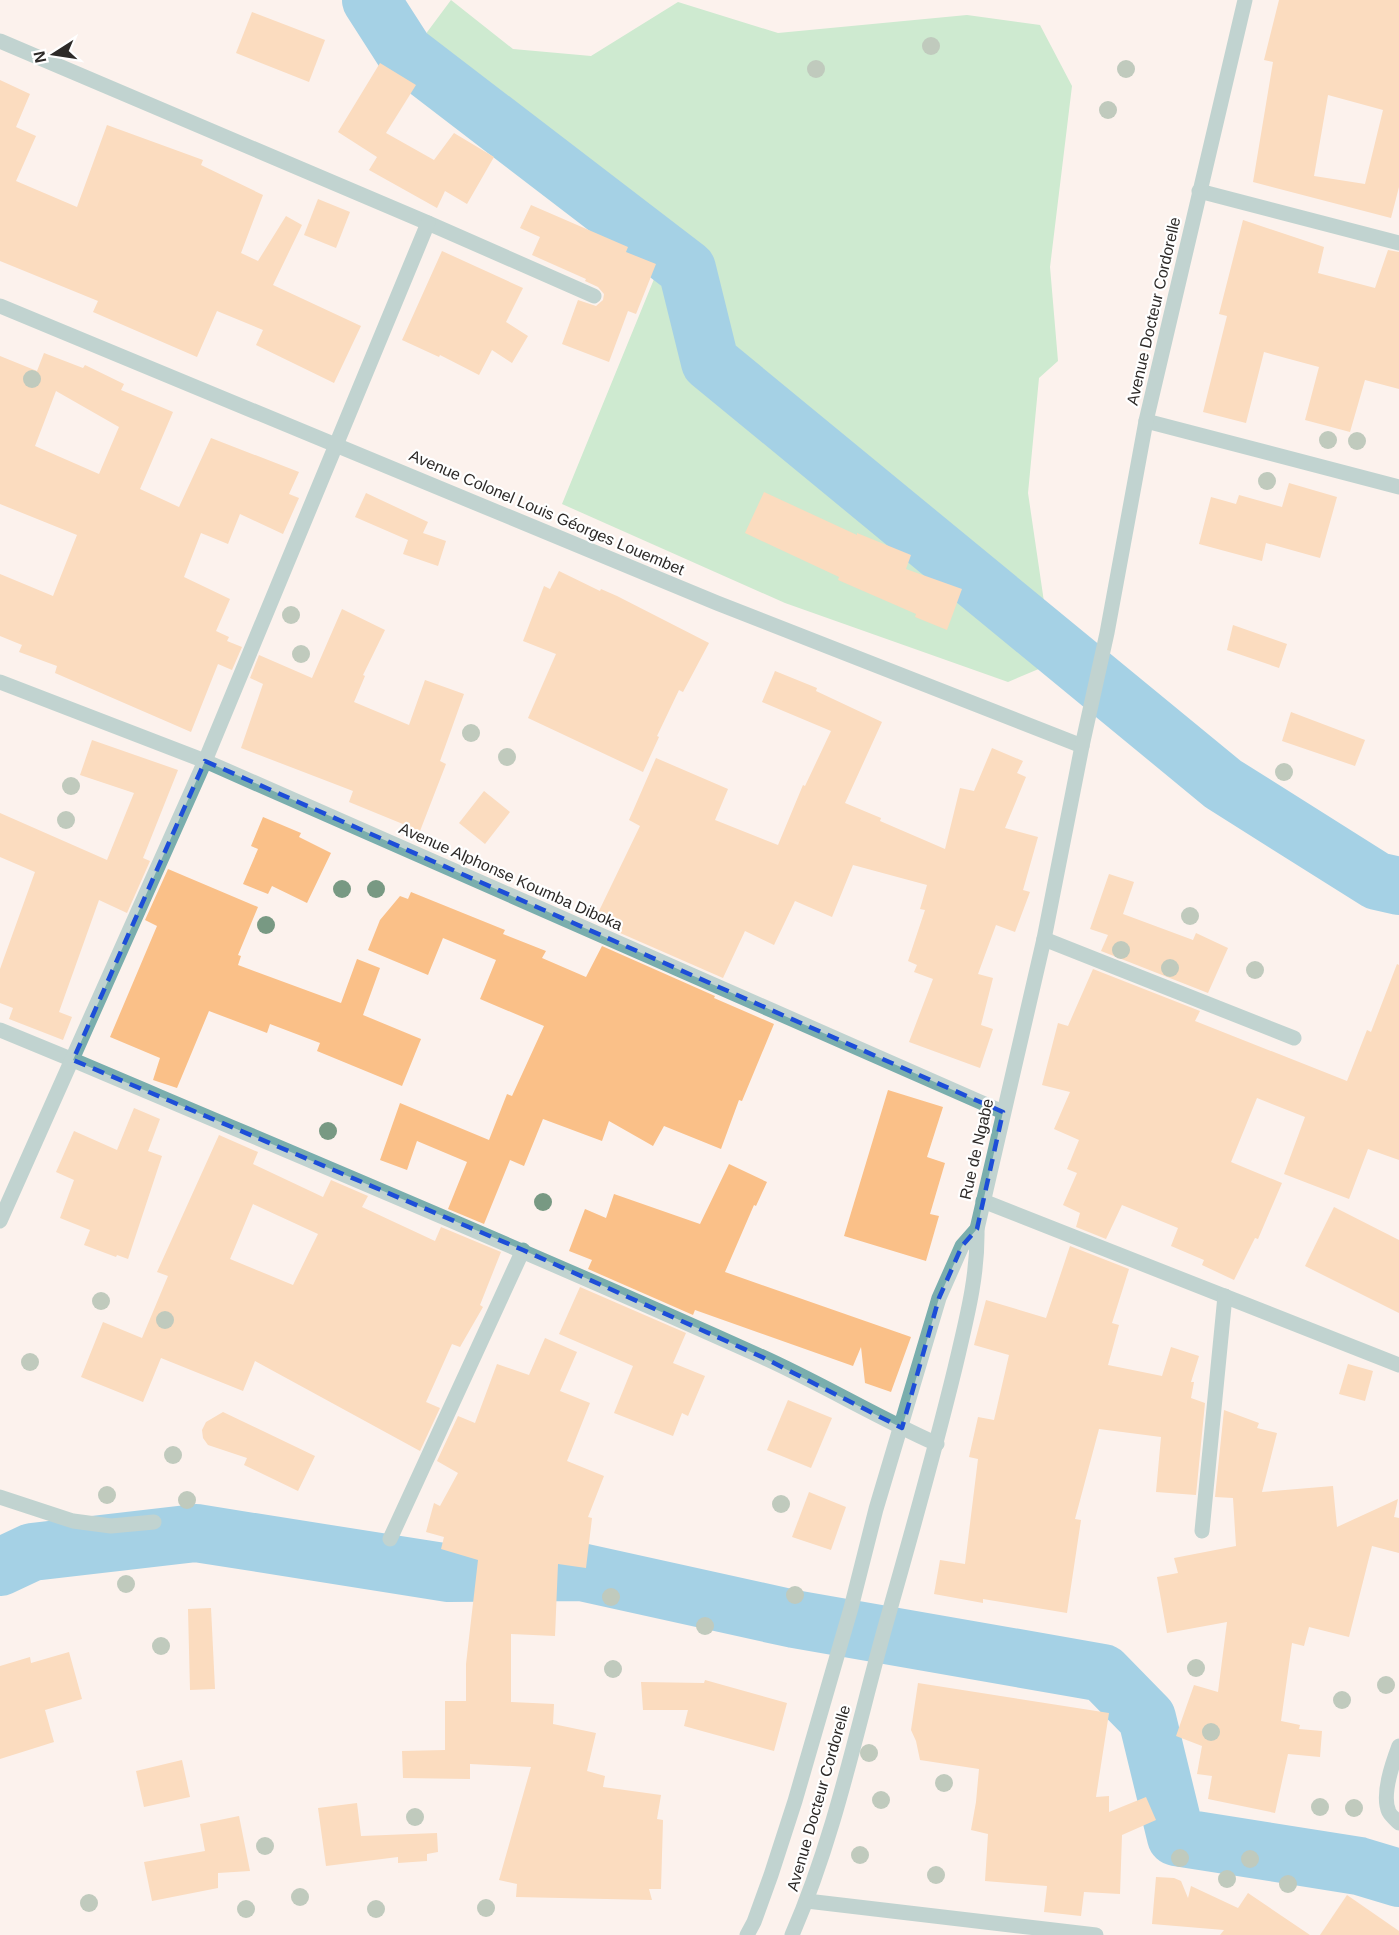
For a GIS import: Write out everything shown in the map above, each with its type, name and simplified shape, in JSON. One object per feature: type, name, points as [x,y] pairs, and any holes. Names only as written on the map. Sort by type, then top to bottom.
[{"type":"street","name":"Avenue Docteur Cordorelle","points":[[1107,633],[1146,422],[1245,0]]},
{"type":"street","points":[[0,41],[428,222],[594,296]]},
{"type":"street","points":[[1200,191],[1399,243]]},
{"type":"street","points":[[0,1221],[205,761],[428,222]]},
{"type":"street","name":"Avenue Colonel Louis Géorges Louembet","points":[[0,306],[717,603],[1082,746]]},
{"type":"street","points":[[1146,422],[1399,487]]},
{"type":"street","name":"Rue de Ngabe","points":[[873,1669],[937,1444],[969,1309],[978,1257],[977,1229],[1002,1112],[1044,939],[1107,633]]},
{"type":"street","name":"Avenue Alphonse Koumba Diboka","points":[[0,682],[205,761],[1002,1112]]},
{"type":"street","points":[[1044,939],[1294,1038]]},
{"type":"street","points":[[0,1030],[74,1059],[523,1250],[762,1357],[937,1444]]},
{"type":"street","points":[[983,1200],[1399,1365]]},
{"type":"street","points":[[747,1935],[775,1864],[837,1658],[876,1509],[939,1298],[962,1246],[977,1229]]},
{"type":"street","points":[[390,1539],[523,1250]]},
{"type":"street","points":[[1202,1531],[1225,1296]]},
{"type":"street","points":[[0,1497],[73,1521],[111,1526],[154,1522]]},
{"type":"street","name":"Avenue Docteur Cordorelle","points":[[792,1935],[807,1901],[833,1820],[873,1669]]},
{"type":"street","points":[[1399,1746],[1386,1791],[1389,1812],[1399,1822]]},
{"type":"street","points":[[807,1901],[1096,1935]]},
{"type":"highlighted area","points":[[205,761],[1003,1112],[977,1229],[962,1246],[939,1298],[902,1428],[762,1357],[523,1250],[73,1060]]},
{"type":"green space","points":[[451,0],[513,49],[591,56],[678,2],[778,33],[967,15],[1040,25],[1072,86],[1050,267],[1058,361],[1039,378],[1028,493],[1053,663],[1008,682],[785,603],[562,504],[670,240],[524,139],[422,39]]},
{"type":"building","points":[[1279,0],[1399,0],[1399,187],[1391,218],[1253,182],[1273,62],[1264,60]],"holes":[[[1328,95],[1383,110],[1365,184],[1314,176]]]},
{"type":"building","points":[[252,12],[325,40],[309,82],[236,53]]},
{"type":"building","points":[[380,63],[416,85],[386,133],[434,160],[454,133],[494,157],[467,204],[445,191],[437,208],[369,170],[377,157],[338,132]]},
{"type":"building","points":[[0,80],[30,94],[16,127],[36,136],[16,181],[77,207],[107,125],[203,160],[201,165],[263,195],[241,253],[258,261],[286,216],[302,225],[273,285],[361,326],[334,383],[256,345],[263,330],[217,311],[197,357],[93,312],[98,301],[0,261]]},
{"type":"building","points":[[318,199],[350,212],[336,248],[304,235]]},
{"type":"building","points":[[531,205],[628,247],[626,252],[656,264],[636,314],[628,311],[609,362],[562,344],[578,300],[596,306],[603,300],[604,294],[598,287],[585,281],[586,279],[532,255],[540,237],[520,228]]},
{"type":"building","points":[[1243,220],[1324,247],[1318,273],[1375,288],[1388,250],[1399,252],[1399,389],[1365,380],[1350,432],[1305,420],[1319,367],[1264,352],[1246,423],[1203,412],[1227,316],[1219,314]]},
{"type":"building","points":[[442,251],[523,288],[506,322],[528,336],[512,363],[492,350],[479,375],[440,355],[439,357],[402,340]]},
{"type":"building","points":[[44,353],[83,368],[85,365],[124,384],[121,390],[173,412],[140,489],[179,507],[211,438],[299,472],[289,494],[299,498],[283,534],[240,514],[228,544],[201,533],[184,577],[230,599],[216,631],[229,637],[227,641],[242,647],[232,670],[218,664],[191,732],[55,673],[57,666],[19,652],[22,645],[0,636],[0,574],[53,596],[77,535],[0,504],[0,356],[37,371]],"holes":[[[56,391],[119,427],[99,474],[35,446]]]},
{"type":"building","points":[[1289,483],[1337,497],[1320,558],[1266,543],[1262,561],[1199,544],[1211,497],[1236,504],[1239,495],[1282,507]]},
{"type":"building","points":[[764,492],[857,535],[857,533],[911,555],[906,569],[962,589],[947,630],[915,617],[916,614],[838,580],[839,577],[745,533]]},
{"type":"building","points":[[366,493],[428,522],[423,533],[446,541],[438,566],[403,554],[408,540],[355,517]]},
{"type":"building","points":[[559,571],[600,591],[601,589],[617,596],[709,643],[683,692],[679,690],[643,772],[528,718],[556,654],[523,641],[544,586],[550,589]]},
{"type":"building","points":[[342,609],[385,630],[363,675],[365,676],[354,702],[409,725],[425,680],[464,694],[440,761],[446,764],[420,831],[349,802],[353,791],[241,748],[263,684],[250,678],[259,655],[312,678]]},
{"type":"building","points":[[1233,625],[1287,644],[1279,668],[1227,650]]},
{"type":"building","points":[[775,671],[817,688],[816,691],[882,722],[845,803],[945,849],[960,788],[974,791],[992,748],[1023,761],[1017,773],[1026,777],[1005,828],[1038,837],[1023,890],[1030,892],[1015,932],[996,925],[978,974],[993,978],[981,1025],[993,1029],[980,1068],[909,1042],[933,979],[914,972],[917,965],[908,961],[925,910],[920,909],[927,885],[853,865],[832,917],[795,901],[774,945],[745,931],[723,978],[611,929],[615,922],[598,913],[640,826],[629,820],[656,758],[728,789],[715,820],[778,845],[803,785],[805,786],[831,731],[762,702]]},
{"type":"building","points":[[1291,712],[1365,740],[1355,766],[1282,741]]},
{"type":"building","points":[[92,740],[178,770],[143,858],[150,861],[127,913],[99,900],[59,1012],[72,1017],[63,1040],[9,1019],[13,1008],[0,1003],[0,969],[35,872],[0,857],[0,813],[107,860],[134,793],[80,775]]},
{"type":"building","points":[[484,791],[510,812],[485,844],[459,823]]},
{"type":"building","points":[[263,817],[301,833],[299,837],[331,853],[307,903],[272,886],[268,894],[243,884],[258,849],[251,846]]},
{"type":"building","points":[[168,869],[258,907],[238,955],[241,956],[238,965],[341,1003],[357,959],[380,968],[363,1015],[421,1039],[402,1086],[317,1051],[320,1043],[270,1024],[267,1033],[209,1011],[177,1088],[153,1080],[160,1058],[110,1037],[157,926],[145,920]]},
{"type":"building","points":[[1109,874],[1134,882],[1123,914],[1193,940],[1196,933],[1228,948],[1208,993],[1101,951],[1108,935],[1090,929]]},
{"type":"building","points":[[411,892],[505,930],[503,934],[546,951],[542,958],[586,977],[602,946],[774,1024],[742,1101],[739,1100],[721,1149],[664,1126],[653,1146],[609,1121],[602,1141],[543,1119],[524,1166],[510,1160],[484,1224],[448,1209],[467,1162],[417,1141],[407,1170],[380,1160],[400,1103],[489,1140],[507,1094],[512,1096],[544,1026],[480,999],[496,960],[443,938],[428,975],[368,950],[380,920],[400,896],[408,899]]},
{"type":"building","points":[[1397,964],[1399,965],[1399,1160],[1368,1149],[1349,1199],[1284,1174],[1305,1117],[1257,1098],[1231,1162],[1282,1183],[1258,1239],[1255,1238],[1234,1280],[1202,1265],[1204,1260],[1171,1246],[1178,1228],[1122,1205],[1106,1239],[1076,1227],[1080,1213],[1063,1205],[1077,1173],[1067,1169],[1079,1140],[1054,1129],[1070,1092],[1042,1085],[1058,1023],[1068,1026],[1093,969],[1200,1011],[1195,1021],[1347,1081],[1367,1030],[1371,1032]]},
{"type":"building","points":[[888,1090],[943,1107],[927,1157],[945,1163],[930,1214],[939,1216],[926,1261],[844,1236]]},
{"type":"building","points":[[134,1108],[160,1119],[148,1151],[162,1156],[128,1259],[84,1245],[90,1230],[60,1218],[74,1180],[56,1172],[74,1131],[117,1150]]},
{"type":"building","points":[[219,1135],[258,1152],[253,1164],[323,1197],[331,1180],[368,1196],[362,1207],[435,1241],[441,1227],[501,1252],[480,1305],[483,1307],[460,1347],[452,1344],[426,1402],[440,1408],[420,1451],[255,1361],[243,1391],[161,1358],[143,1402],[81,1377],[103,1322],[142,1338],[168,1276],[157,1272]],"holes":[[[253,1204],[318,1234],[293,1285],[230,1259]]]},
{"type":"building","points":[[729,1164],[767,1182],[756,1206],[754,1205],[725,1272],[911,1337],[891,1392],[865,1383],[861,1347],[853,1366],[695,1310],[693,1315],[588,1269],[592,1260],[569,1251],[585,1209],[606,1218],[614,1194],[700,1224]]},
{"type":"building","points":[[1334,1207],[1399,1240],[1399,1313],[1305,1266]]},
{"type":"building","points":[[1070,1246],[1129,1269],[1112,1323],[1119,1325],[1108,1365],[1162,1376],[1171,1347],[1199,1356],[1191,1382],[1194,1382],[1191,1398],[1205,1403],[1196,1495],[1156,1492],[1161,1437],[1099,1429],[1075,1519],[1081,1520],[1067,1613],[983,1599],[983,1603],[934,1594],[940,1560],[965,1564],[978,1459],[969,1457],[978,1417],[994,1420],[1009,1355],[974,1345],[986,1300],[1046,1318]]},
{"type":"building","points":[[580,1287],[686,1333],[673,1363],[705,1376],[688,1416],[682,1413],[673,1436],[614,1413],[633,1366],[559,1334]]},
{"type":"building","points":[[545,1338],[577,1352],[560,1391],[590,1403],[567,1461],[604,1476],[588,1517],[592,1518],[586,1568],[558,1564],[555,1636],[511,1634],[511,1702],[554,1704],[553,1724],[596,1733],[587,1771],[605,1776],[603,1787],[661,1795],[657,1819],[663,1820],[661,1889],[649,1889],[652,1900],[516,1897],[517,1884],[499,1880],[531,1767],[470,1764],[470,1779],[403,1778],[402,1751],[445,1750],[445,1701],[466,1701],[466,1664],[478,1560],[441,1549],[444,1537],[426,1532],[434,1503],[440,1506],[458,1473],[437,1461],[458,1416],[475,1423],[497,1364],[529,1375]]},
{"type":"building","points":[[1348,1364],[1373,1371],[1365,1401],[1339,1394]]},
{"type":"building","points":[[788,1400],[832,1418],[811,1468],[767,1450]]},
{"type":"building","points":[[1224,1410],[1259,1423],[1257,1428],[1277,1433],[1262,1492],[1333,1486],[1337,1527],[1398,1499],[1394,1517],[1399,1518],[1399,1553],[1372,1546],[1349,1637],[1309,1627],[1304,1646],[1292,1643],[1281,1721],[1300,1725],[1299,1729],[1322,1731],[1320,1757],[1288,1754],[1275,1813],[1208,1799],[1212,1776],[1197,1774],[1202,1746],[1176,1736],[1194,1685],[1218,1692],[1227,1622],[1167,1633],[1157,1577],[1178,1573],[1174,1558],[1236,1546],[1233,1498],[1215,1497]]},
{"type":"building","points":[[223,1412],[315,1456],[298,1491],[244,1465],[247,1458],[208,1445],[203,1438],[202,1430],[206,1422]]},
{"type":"building","points":[[809,1492],[846,1507],[831,1550],[792,1537]]},
{"type":"building","points":[[211,1608],[215,1689],[190,1690],[188,1609]]},
{"type":"building","points":[[69,1652],[82,1699],[45,1710],[54,1742],[0,1759],[0,1666],[30,1657],[31,1663]]},
{"type":"building","points":[[705,1680],[787,1703],[774,1751],[684,1726],[688,1710],[643,1710],[641,1682],[704,1683]]},
{"type":"building","points":[[918,1683],[1109,1713],[1096,1797],[1109,1796],[1109,1812],[1146,1797],[1156,1820],[1122,1835],[1120,1894],[1084,1892],[1081,1916],[1044,1912],[1047,1886],[985,1881],[988,1834],[971,1830],[979,1769],[920,1760],[911,1730]]},
{"type":"building","points":[[182,1760],[190,1797],[144,1807],[136,1771]]},
{"type":"building","points":[[357,1803],[361,1836],[437,1833],[438,1852],[427,1854],[427,1861],[398,1863],[398,1857],[326,1866],[318,1808]]},
{"type":"building","points":[[239,1816],[250,1871],[218,1873],[218,1888],[152,1901],[144,1862],[205,1851],[200,1824]]},
{"type":"building","points":[[1156,1877],[1174,1878],[1181,1881],[1188,1898],[1191,1886],[1238,1908],[1248,1893],[1310,1935],[1220,1935],[1224,1930],[1152,1924]]},
{"type":"building","points":[[1347,1895],[1399,1931],[1399,1935],[1320,1935]]},
{"type":"waterway","points":[[371,0],[405,53],[687,269],[710,362],[1223,784],[1377,881],[1399,886]]},
{"type":"waterway","points":[[0,1567],[32,1552],[196,1533],[449,1573],[581,1572],[794,1619],[1103,1673],[1147,1718],[1176,1837],[1359,1866],[1399,1878]]}]
